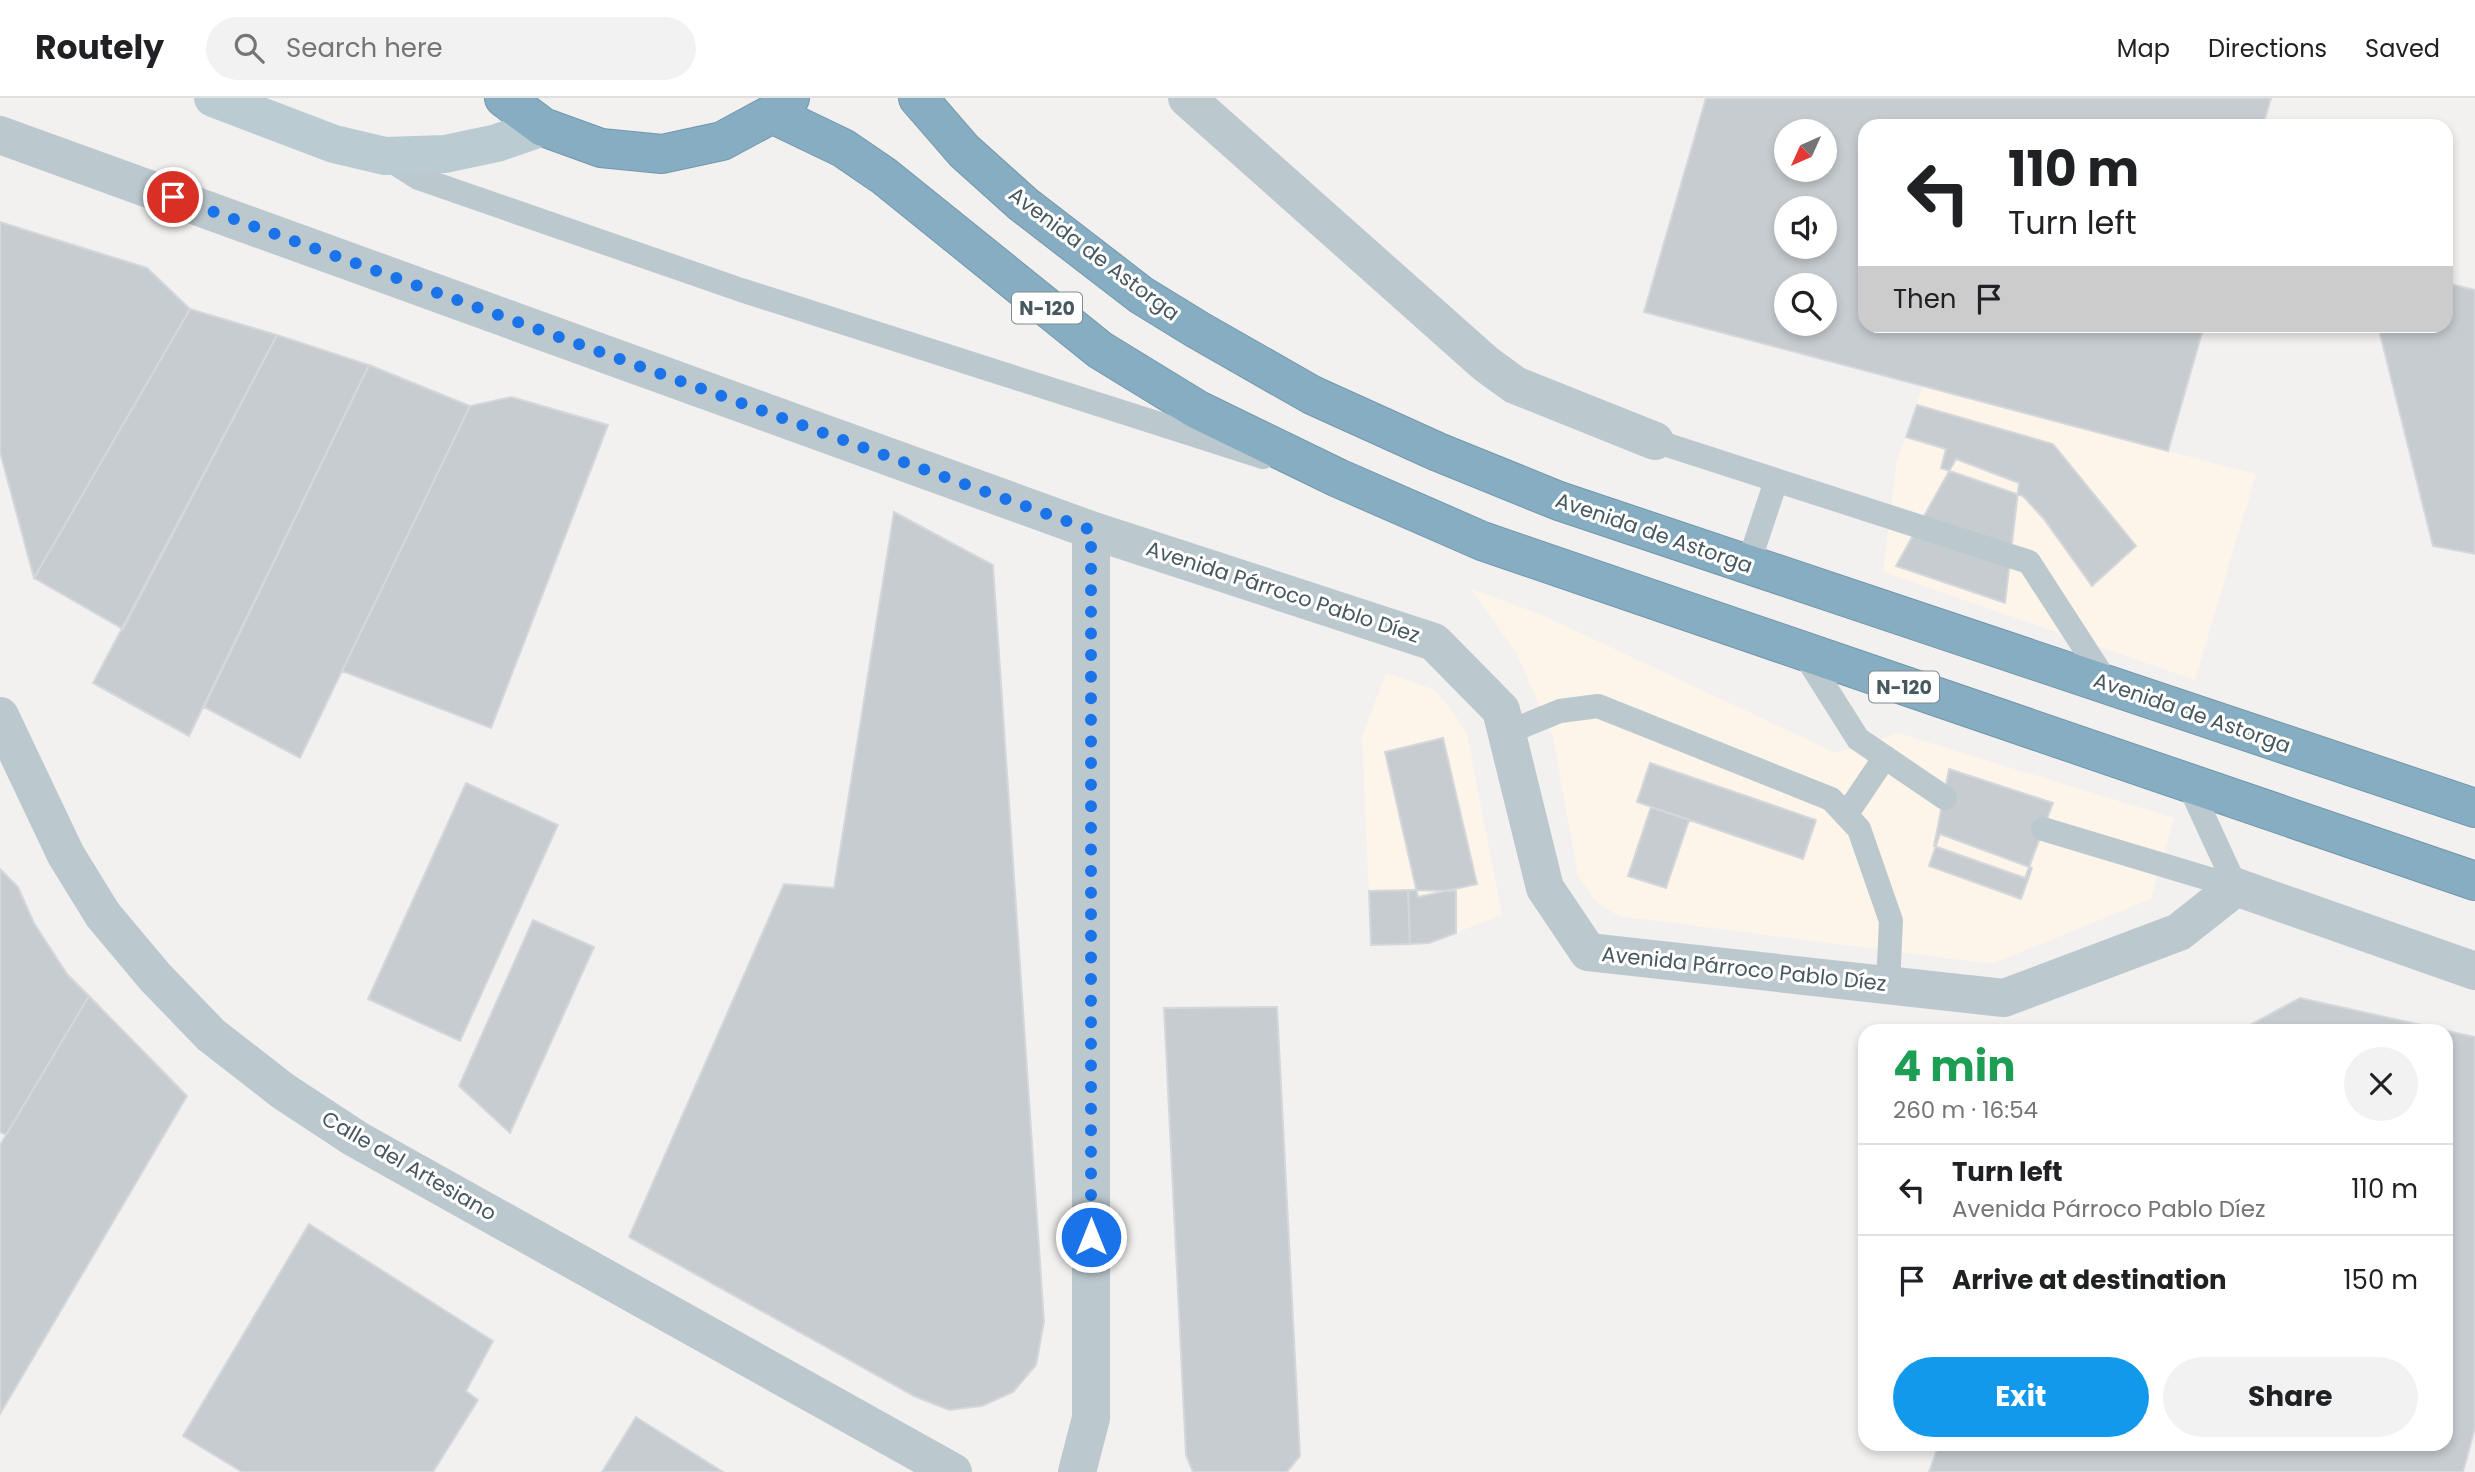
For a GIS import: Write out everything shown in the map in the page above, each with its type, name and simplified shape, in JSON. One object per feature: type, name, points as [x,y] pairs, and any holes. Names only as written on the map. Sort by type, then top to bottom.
[{"type":"highway","points":[[504,98],[542,127],[601,149],[662,154],[722,141],[781,106]]},
{"type":"highway","name":"Avenida de Astorga","points":[[918,98],[964,150],[1023,204],[1123,281],[1198,330],[1312,396],[1438,452],[1559,501],[2475,808]]},
{"type":"highway","name":"N-120","points":[[781,106],[884,176],[1100,350],[1198,410],[1338,478],[1482,541],[2475,881]]},
{"type":"main road","points":[[213,98],[334,144],[385,156],[445,154],[497,143],[542,127]]},
{"type":"street","points":[[1187,98],[1486,364],[1515,385],[1655,441]]},
{"type":"street","name":"Avenida Párroco Pablo Díez","points":[[0,135],[1091,530],[1434,642],[1501,710],[1545,888],[1588,952],[2004,998],[2179,932],[2236,887]]},
{"type":"street","points":[[1077,1472],[1091,1418],[1091,530]]},
{"type":"street","name":"Calle del Artesiano","points":[[1,723],[66,855],[103,915],[155,977],[211,1035],[283,1091],[356,1139],[953,1472]]},
{"type":"street","points":[[2236,887],[2475,971]]},
{"type":"lane","points":[[385,156],[418,178],[741,289],[1240,451],[1338,478]]},
{"type":"lane","points":[[1655,441],[2029,562],[2109,686]]},
{"type":"lane","points":[[1748,565],[1776,481]]},
{"type":"lane","points":[[1803,653],[1858,739],[1945,798]]},
{"type":"lane","points":[[1506,733],[1560,711],[1598,706],[1831,799],[1859,829],[1891,921],[1888,985]]},
{"type":"lane","points":[[1846,815],[1885,757]]},
{"type":"lane","points":[[2189,785],[2236,887]]},
{"type":"lane","points":[[2043,829],[2236,887]]},
{"type":"shaded area","points":[[1922,387],[2256,474],[2195,680],[1883,572],[1897,461]]},
{"type":"shaded area","points":[[1471,589],[1540,614],[1836,753],[1898,733],[2174,818],[2151,899],[1992,964],[1619,916],[1596,902],[1578,876],[1553,737],[1517,654]]},
{"type":"shaded area","points":[[1386,673],[1435,690],[1467,734],[1502,915],[1429,943],[1371,945],[1362,737]]},
{"type":"building","points":[[1706,98],[2271,98],[2265,119],[1858,119],[1858,333],[2202,333],[2168,451],[1644,312]]},
{"type":"building","points":[[0,222],[147,268],[190,309],[34,578],[0,452]]},
{"type":"building","points":[[2453,285],[2475,290],[2475,554],[2433,546],[2380,333],[2453,333]]},
{"type":"building","points":[[190,309],[277,335],[123,629],[34,578]]},
{"type":"building","points":[[277,335],[369,365],[189,736],[93,683]]},
{"type":"building","points":[[369,365],[470,406],[300,758],[204,707]]},
{"type":"building","points":[[511,397],[608,425],[491,728],[342,671],[470,406]]},
{"type":"building","points":[[1917,405],[2053,444],[2136,546],[2092,586],[2044,519],[2023,496],[1941,468],[1946,449],[1906,437]]},
{"type":"building","points":[[1956,459],[2019,483],[2005,603],[1896,566]]},
{"type":"building","points":[[894,512],[993,565],[1044,1322],[1036,1365],[1013,1392],[982,1406],[949,1410],[914,1396],[629,1237],[784,884],[834,888]]},
{"type":"building","points":[[1443,738],[1477,884],[1418,897],[1385,752]]},
{"type":"building","points":[[1650,763],[1816,820],[1803,859],[1637,802]]},
{"type":"building","points":[[1949,769],[2053,803],[2025,878],[1934,846]]},
{"type":"building","points":[[466,783],[558,825],[460,1041],[368,999]]},
{"type":"building","points":[[1651,807],[1689,820],[1666,888],[1628,876]]},
{"type":"building","points":[[1940,834],[2032,868],[2021,899],[1929,866]]},
{"type":"building","points":[[0,869],[18,887],[34,923],[67,974],[89,996],[6,1135],[0,1132]]},
{"type":"building","points":[[1408,890],[1456,891],[1456,933],[1429,943],[1410,944]]},
{"type":"building","points":[[1408,890],[1410,944],[1371,945],[1369,891]]},
{"type":"building","points":[[533,920],[594,947],[510,1133],[459,1086]]},
{"type":"building","points":[[89,996],[187,1096],[0,1414],[0,1145]]},
{"type":"building","points":[[2300,998],[2417,1024],[2252,1024]]},
{"type":"building","points":[[1277,1007],[1300,1456],[1287,1472],[1193,1472],[1186,1455],[1164,1008]]},
{"type":"building","points":[[2453,1032],[2475,1037],[2475,1428],[2463,1472],[1929,1472],[1936,1451],[2453,1451]]},
{"type":"building","points":[[309,1224],[493,1341],[466,1391],[478,1400],[433,1472],[242,1472],[183,1436]]},
{"type":"building","points":[[636,1417],[723,1472],[602,1472]]},
{"type":"route","points":[[173,197],[1091,530],[1091,1237]]}]
